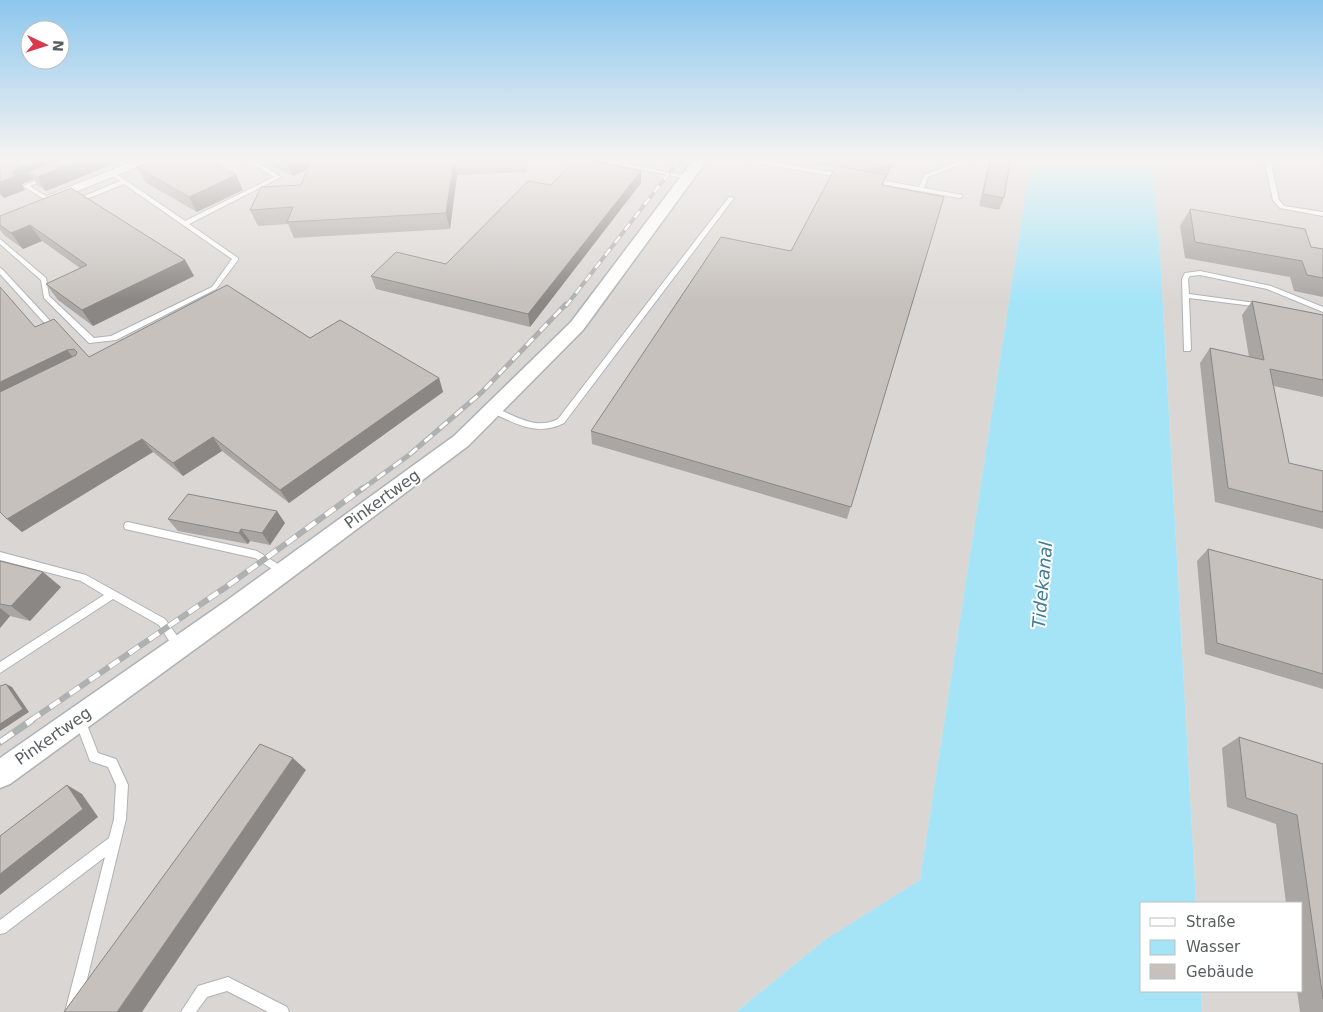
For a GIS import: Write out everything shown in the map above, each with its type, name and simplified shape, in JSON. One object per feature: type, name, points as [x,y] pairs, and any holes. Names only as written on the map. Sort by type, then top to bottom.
[{"type":"street","name":"Pinkertweg","points":[[0,774],[283,572],[461,441],[576,326],[662,206]]},
{"type":"lane","points":[[0,241],[44,279],[46,297],[92,341],[113,338],[214,288],[236,259],[159,206]]},
{"type":"lane","points":[[184,224],[219,206]]},
{"type":"lane","points":[[493,410],[535,427],[555,426],[561,421],[726,206]]},
{"type":"lane","points":[[1281,206],[1323,214]]},
{"type":"lane","points":[[0,270],[51,326]]},
{"type":"lane","points":[[1187,349],[1185,279],[1187,274],[1200,273],[1279,290],[1323,310]]},
{"type":"lane","points":[[1185,295],[1212,300],[1235,300],[1268,307]]},
{"type":"lane","points":[[1314,316],[1323,318]]},
{"type":"lane","points":[[128,526],[257,555],[283,572]]},
{"type":"lane","points":[[0,556],[83,578],[162,622],[179,647]]},
{"type":"lane","points":[[0,668],[113,594]]},
{"type":"lane","points":[[72,1012],[122,803],[122,785],[112,763],[94,757],[79,718]]},
{"type":"lane","points":[[0,928],[114,842]]},
{"type":"lane","points":[[188,1012],[203,992],[228,984],[282,1012]]},
{"type":"shaded area","points":[[0,206],[1024,206],[920,880],[826,939],[736,1012],[0,1012]]},
{"type":"shaded area","points":[[1156,206],[1323,206],[1323,1012],[1202,1012],[1201,992],[1303,992],[1303,902],[1196,902]]},
{"type":"water","name":"Tidekanal","points":[[1024,206],[1156,206],[1196,902],[1140,902],[1140,992],[1201,992],[1202,1012],[736,1012],[826,939],[920,880]]},
{"type":"building","points":[[25,206],[100,206],[185,260],[82,310],[46,284],[87,265],[30,225],[11,233],[0,225],[0,216]]},
{"type":"building","points":[[252,206],[447,206],[446,213],[287,222],[293,207],[250,210]]},
{"type":"building","points":[[503,206],[613,206],[528,314],[371,276],[396,252],[446,264]]},
{"type":"building","points":[[815,206],[941,206],[851,507],[591,431],[721,237],[791,251]]},
{"type":"building","points":[[1190,209],[1305,229],[1311,247],[1323,249],[1323,278],[1307,275],[1302,261],[1195,242]]},
{"type":"building","points":[[227,285],[310,338],[340,320],[439,378],[280,490],[213,437],[173,463],[142,439],[7,519],[0,512],[0,392],[76,355],[77,352],[74,349],[67,350],[0,382],[0,287],[35,327],[54,319],[89,357]]},
{"type":"building","points":[[1252,301],[1323,315],[1323,380],[1270,369],[1289,463],[1323,471],[1323,512],[1228,488],[1210,348],[1264,360]]},
{"type":"building","points":[[188,494],[277,511],[262,533],[241,529],[239,533],[168,519]]},
{"type":"building","points":[[1208,549],[1323,580],[1323,674],[1217,643]]},
{"type":"building","points":[[0,561],[43,572],[11,606],[0,604]]},
{"type":"building","points":[[6,684],[23,709],[0,724],[0,686]]},
{"type":"building","points":[[1239,737],[1323,764],[1323,999],[1297,815],[1246,798]]},
{"type":"building","points":[[260,744],[293,758],[117,1012],[64,1012]]},
{"type":"building","points":[[67,785],[83,809],[0,874],[0,836]]},
{"type":"railway","points":[[566,306],[643,206]]},
{"type":"railway","points":[[361,490],[409,455],[482,392],[566,304]]},
{"type":"railway","points":[[30,721],[226,587],[363,488]]},
{"type":"railway","points":[[0,742],[32,720]]}]
